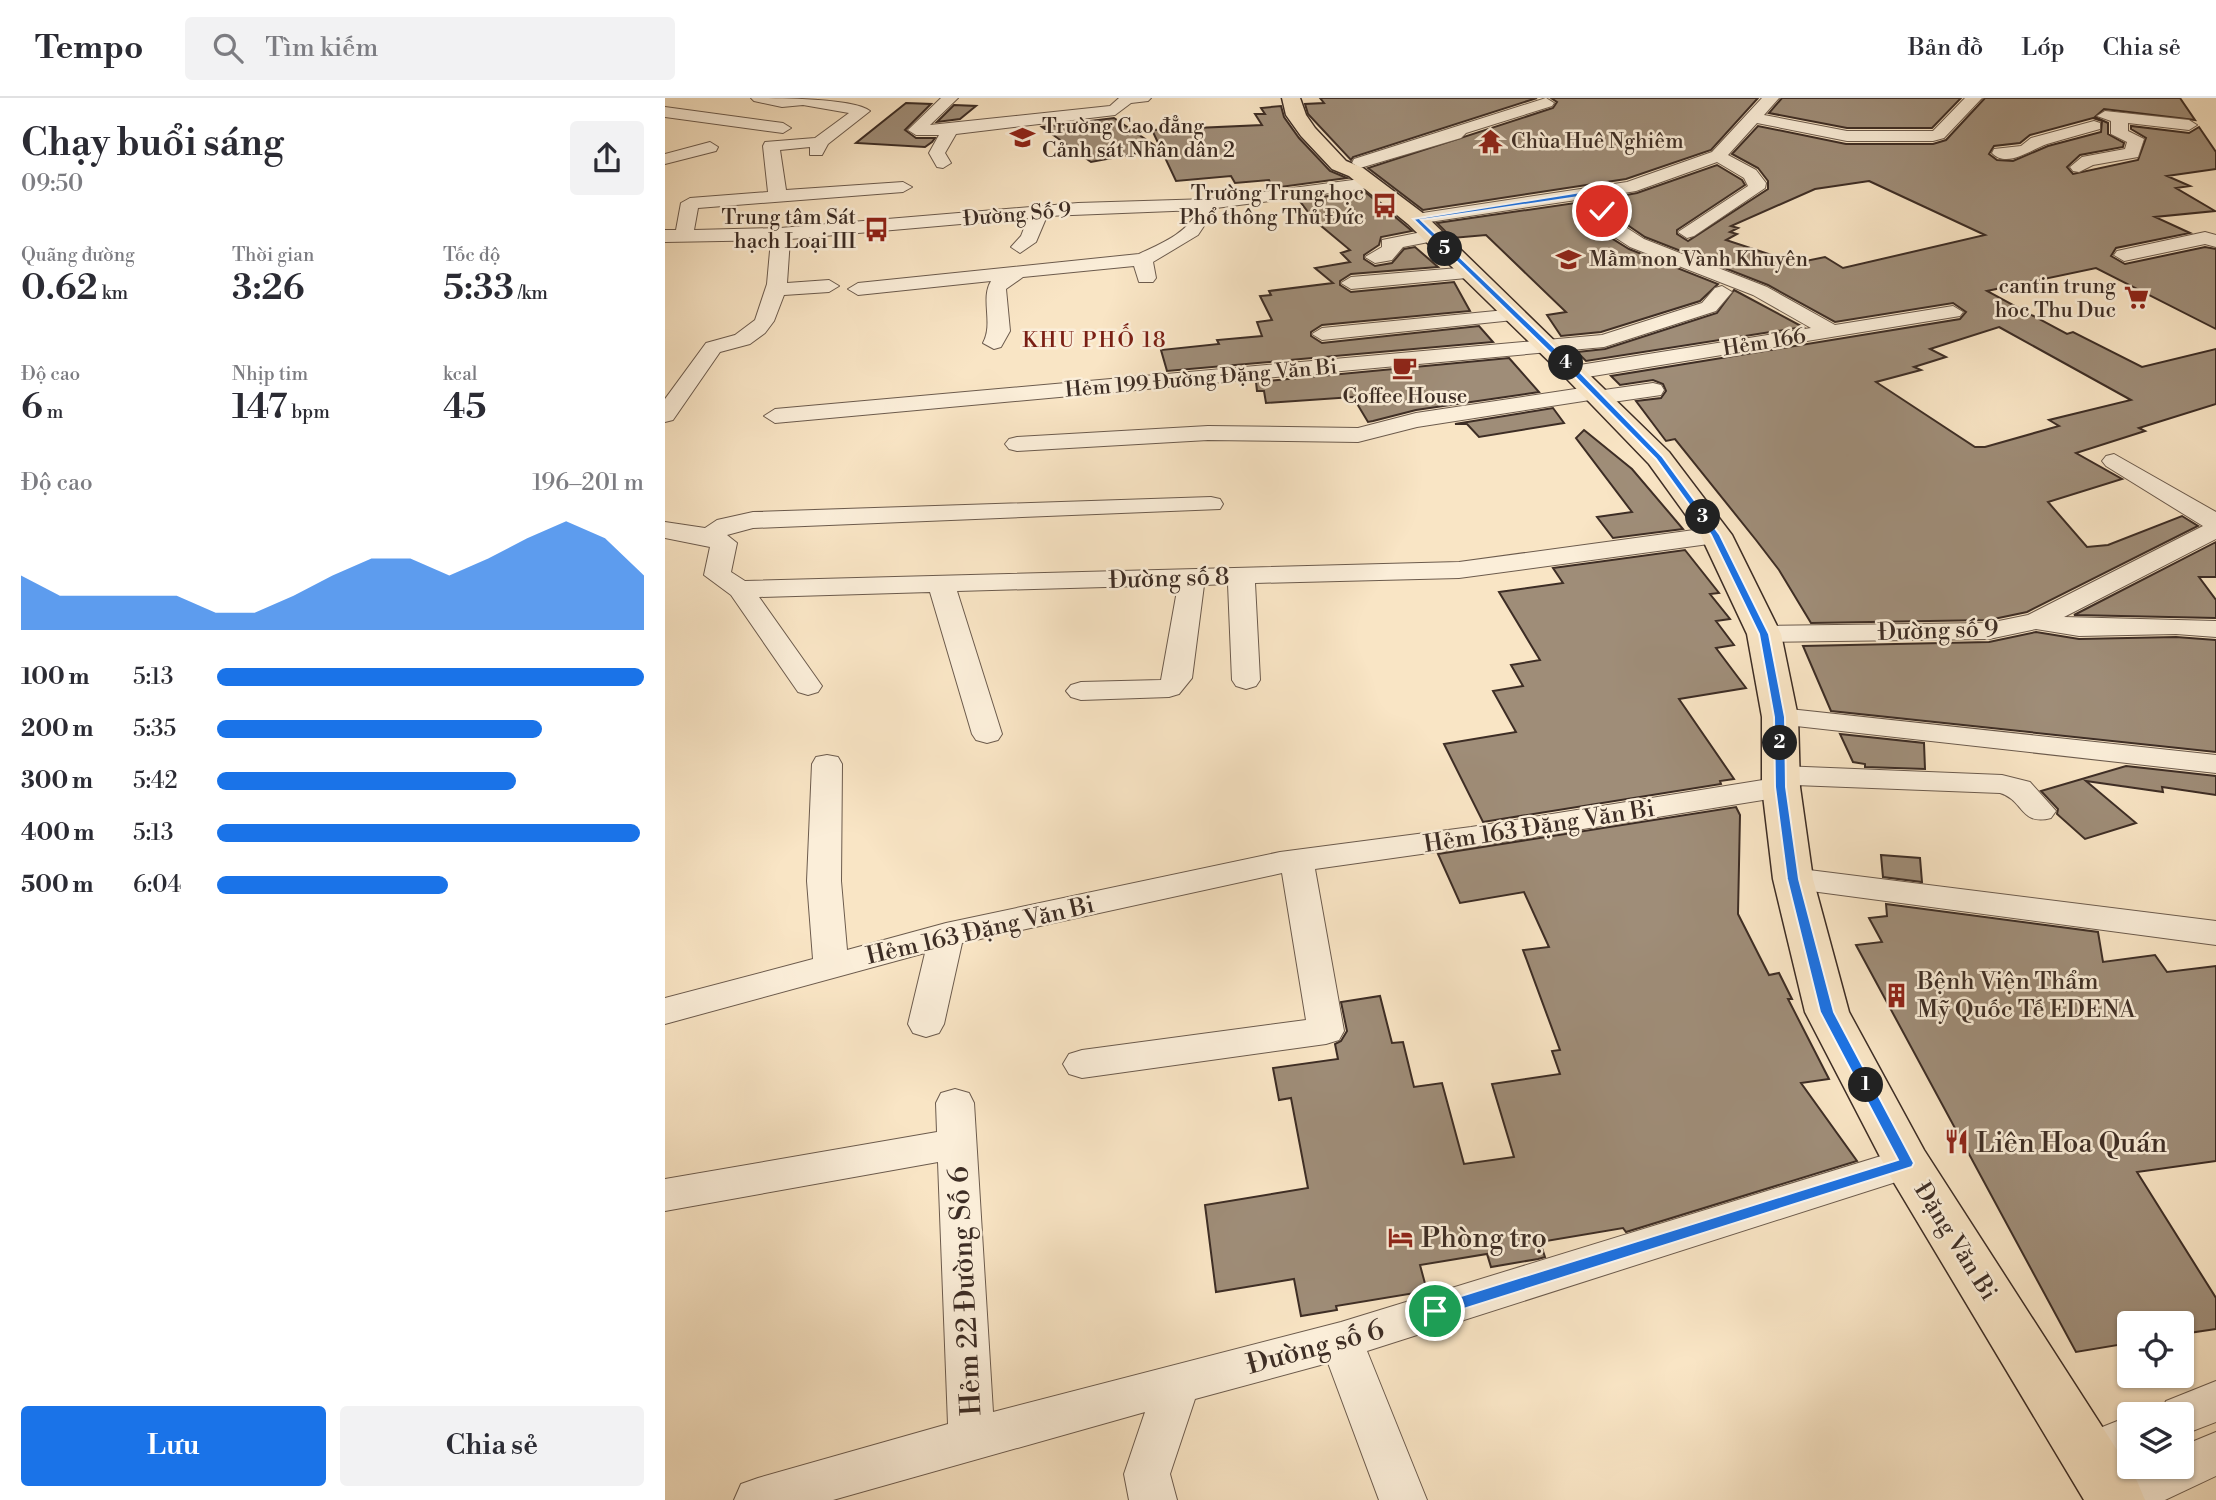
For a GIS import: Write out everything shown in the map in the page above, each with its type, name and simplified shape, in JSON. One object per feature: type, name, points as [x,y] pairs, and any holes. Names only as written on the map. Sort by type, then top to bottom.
[{"type":"main road","name":"Đặng Văn Bi","points":[[1291,98],[1296,115],[1308,132],[1339,165],[1361,173]]},
{"type":"main road","name":"Đặng Văn Bi","points":[[1308,98],[1322,122],[1361,173],[1424,228],[1580,377],[1659,458],[1716,535],[1764,634],[1780,717],[1780,781],[1793,879],[1827,1012],[1907,1163],[2116,1500]]},
{"type":"street","points":[[759,98],[782,103],[805,99],[862,111],[819,146],[771,146],[778,197]]},
{"type":"street","points":[[950,98],[916,130],[950,131],[1115,110],[1126,98],[1143,98]]},
{"type":"street","points":[[1741,98],[1769,100]]},
{"type":"street","points":[[1752,117],[1859,141],[1909,135],[1938,135],[1974,98]]},
{"type":"street","points":[[2079,167],[2088,161],[2132,153],[2136,139],[2119,134],[2104,120],[2099,98]]},
{"type":"street","points":[[1375,257],[1385,256],[1384,253],[1394,248],[1389,244],[1424,228],[1587,193],[1630,187],[1717,156],[1769,100]]},
{"type":"street","name":"Đường Số 9","points":[[674,236],[781,234],[1040,212],[1229,202],[1361,173],[1455,135],[1460,130],[1546,103]]},
{"type":"street","points":[[973,127],[999,105]]},
{"type":"street","points":[[665,112],[783,128]]},
{"type":"street","points":[[2000,153],[2025,151],[2037,142],[2104,120]]},
{"type":"street","points":[[2047,121],[2104,120],[2189,125]]},
{"type":"street","points":[[943,163],[937,153],[950,131]]},
{"type":"street","points":[[665,159],[710,147]]},
{"type":"street","points":[[1687,232],[1756,188],[1750,174],[1717,156]]},
{"type":"street","points":[[674,236],[689,203],[903,187]]},
{"type":"street","points":[[1128,190],[1139,206]]},
{"type":"street","points":[[1587,193],[1617,230],[1637,243],[1760,291],[1831,331]]},
{"type":"street","points":[[1229,202],[1244,222]]},
{"type":"street","points":[[858,289],[1015,275],[1144,269],[1189,234],[1206,215],[1209,204]]},
{"type":"street","points":[[1020,247],[1029,238],[1040,212]]},
{"type":"street","points":[[665,415],[713,347],[739,342],[760,328],[774,290],[781,254],[781,234]]},
{"type":"street","points":[[2124,255],[2205,238],[2216,241]]},
{"type":"street","points":[[1350,283],[1471,273]]},
{"type":"street","points":[[994,343],[1000,331],[996,289],[1000,282],[1015,275]]},
{"type":"street","points":[[774,290],[829,286]]},
{"type":"street","points":[[1580,377],[1604,341],[1709,307],[1722,292]]},
{"type":"street","name":"Hẻm 166","points":[[1580,377],[1831,331],[1953,312]]},
{"type":"street","points":[[1322,334],[1516,315]]},
{"type":"street","points":[[1017,444],[1208,433],[1358,435],[1580,377],[1653,390]]},
{"type":"street","name":"Hẻm 199 Đường Đặng Văn Bi","points":[[775,416],[853,410],[1580,377]]},
{"type":"street","points":[[2114,461],[2216,523]]},
{"type":"street","points":[[708,537],[726,525],[753,520],[1211,504]]},
{"type":"street","name":"Đường số 9","points":[[1764,634],[1989,631],[2036,621],[2216,529]]},
{"type":"street","points":[[665,530],[708,537],[724,543],[717,575],[740,589],[809,686]]},
{"type":"street","name":"Đường số 8","points":[[740,589],[1459,570],[1716,535]]},
{"type":"street","points":[[1241,576],[1246,680]]},
{"type":"street","points":[[1081,691],[1169,688],[1178,678],[1192,577]]},
{"type":"street","points":[[941,583],[988,734]]},
{"type":"street","points":[[2036,621],[2079,628],[2176,626],[2216,629]]},
{"type":"street","points":[[1780,717],[2216,764]]},
{"type":"street","points":[[827,764],[824,881],[831,966]]},
{"type":"street","name":"Hẻm 163 Đặng Văn Bi","points":[[665,1011],[946,935],[1280,863],[1780,781],[2002,784],[2019,789],[2040,811]]},
{"type":"street","points":[[1082,1064],[1326,1031],[1297,862]]},
{"type":"street","points":[[1793,879],[2216,933]]},
{"type":"street","points":[[926,1024],[946,935]]},
{"type":"street","name":"Hẻm 22 Đường Số 6","points":[[955,1103],[972,1438]]},
{"type":"street","name":"Hẻm 22 Đường Số 6","points":[[665,1195],[955,1144]]},
{"type":"street","name":"Đường số 6","points":[[758,1500],[972,1438],[1341,1341],[1907,1163]]},
{"type":"street","points":[[1341,1341],[1403,1500]]},
{"type":"street","points":[[1153,1500],[1147,1474],[1178,1382]]},
{"type":"street","points":[[2194,1410],[2216,1401]]},
{"type":"street","points":[[2088,1454],[2117,1442]]},
{"type":"street","points":[[2116,1500],[2215,1455]]},
{"type":"building","points":[[1320,98],[1537,98],[1353,157],[1351,160],[1308,114],[1305,104],[1324,103]]},
{"type":"building","points":[[1551,98],[1758,98],[1711,150],[1626,179],[1423,210],[1368,168],[1553,108],[1557,102]]},
{"type":"building","points":[[1782,98],[1961,98],[1932,128],[1847,128],[1769,113]]},
{"type":"building","points":[[1985,98],[2180,98],[2195,120],[2104,109],[2095,117],[2108,123],[2108,134],[2124,143],[2123,147],[2080,155],[2067,167],[2073,174],[2138,160],[2146,138],[2131,129],[2131,126],[2189,133],[2199,127],[2216,152],[2216,169],[2167,176],[2190,186],[2176,188],[2215,211],[2155,217],[2190,233],[2116,248],[2111,256],[2125,264],[2205,247],[2216,249],[2216,329],[2096,268],[1987,291],[2067,334],[2073,332],[2142,367],[2216,349],[2216,404],[2139,428],[2145,431],[2076,453],[2122,479],[2048,502],[2087,547],[2108,545],[2182,516],[2198,526],[2027,612],[1989,620],[1811,623],[1779,570],[1756,540],[1675,439],[1666,441],[1636,401],[1661,398],[1666,391],[1663,384],[1653,380],[1620,385],[1611,376],[1960,319],[1966,312],[1953,303],[1835,322],[1768,285],[1645,237],[1626,224],[1605,199],[1637,193],[1717,165],[1742,180],[1745,185],[1677,230],[1677,234],[1688,241],[1768,189],[1768,181],[1758,168],[1732,154],[1758,126],[1846,144],[1933,144],[1946,140]],"holes":[[[2093,118],[2102,121],[2101,132],[2048,146],[2013,161],[1997,160],[1989,154],[1994,146],[2020,143],[2030,135]],[[1869,181],[1985,235],[1843,268],[1825,257],[1796,263],[1726,240],[1737,234],[1730,232],[1738,228],[1731,226],[1815,189]],[[1999,327],[2131,400],[2049,420],[2059,426],[1985,447],[1975,447],[1876,382],[1921,370],[1914,367],[1946,357],[1930,349]]]},
{"type":"building","points":[[906,103],[931,104],[905,130],[916,138],[935,138],[932,142],[925,147],[856,143]]},
{"type":"building","points":[[954,105],[976,106],[960,119],[937,122]]},
{"type":"building","points":[[1281,106],[1284,117],[1299,138],[1330,171],[1347,178],[1273,188],[1269,180],[1235,183],[1231,176],[1176,181],[1152,130],[1262,125],[1255,114],[1265,114],[1261,108]]},
{"type":"building","points":[[1114,118],[1160,149],[1091,162],[1042,127]]},
{"type":"building","points":[[1364,191],[1412,231],[1381,237],[1379,245],[1364,255],[1364,259],[1375,266],[1392,263],[1404,249],[1415,247],[1438,267],[1351,274],[1340,281],[1340,285],[1351,292],[1454,282],[1470,311],[1322,325],[1311,332],[1311,336],[1322,343],[1479,326],[1493,342],[1167,371],[1161,350],[1219,344],[1217,340],[1262,336],[1257,322],[1272,320],[1260,296],[1271,295],[1269,291],[1333,283],[1315,268],[1350,262],[1341,253],[1350,250],[1314,220],[1299,200]]},
{"type":"building","points":[[1582,202],[1608,236],[1629,249],[1718,284],[1700,301],[1601,332],[1561,336],[1547,315],[1566,312],[1486,235],[1452,238],[1437,223]]},
{"type":"building","points":[[1734,290],[1803,327],[1586,361],[1577,352],[1605,349],[1717,313]]},
{"type":"building","points":[[1509,358],[1539,392],[1416,410],[1368,422],[1353,397],[1266,403],[1264,391],[1257,391],[1256,382]]},
{"type":"building","points":[[1553,408],[1564,423],[1479,437],[1467,424],[1455,424]]},
{"type":"building","points":[[1584,430],[1632,469],[1683,529],[1613,538],[1597,517],[1632,512],[1576,438]]},
{"type":"building","points":[[2216,542],[2216,577],[2199,577],[2216,600],[2216,618],[2074,615]]},
{"type":"building","points":[[1685,550],[1719,593],[1710,594],[1730,619],[1716,621],[1734,645],[1716,648],[1746,688],[1679,699],[1734,779],[1720,781],[1721,784],[1483,822],[1444,744],[1516,732],[1493,691],[1523,686],[1511,665],[1540,660],[1499,592],[1563,583],[1553,568]]},
{"type":"building","points":[[2036,632],[2079,639],[2176,637],[2216,640],[2216,752],[1831,711],[1803,646],[1989,642]]},
{"type":"building","points":[[1840,734],[1924,743],[1925,769],[1865,767],[1865,764],[1853,762]]},
{"type":"building","points":[[2126,766],[2216,776],[2216,795],[2162,787],[2163,792],[2086,781],[2136,823],[2085,839],[2057,814],[2058,809],[2041,791]]},
{"type":"building","points":[[1736,807],[1740,815],[1738,914],[1769,975],[1779,973],[1792,999],[1788,999],[1829,1079],[1801,1083],[1857,1161],[1626,1232],[1623,1228],[1540,1242],[1545,1257],[1538,1259],[1491,1267],[1487,1254],[1420,1265],[1427,1291],[1336,1306],[1337,1310],[1301,1316],[1294,1279],[1216,1292],[1205,1205],[1308,1188],[1291,1098],[1279,1100],[1273,1068],[1338,1059],[1335,1044],[1341,1041],[1347,1031],[1341,1002],[1380,996],[1392,1043],[1403,1042],[1414,1087],[1442,1083],[1464,1164],[1514,1157],[1492,1084],[1560,1074],[1552,1051],[1560,1050],[1523,950],[1549,947],[1524,892],[1460,903],[1438,854]]},
{"type":"building","points":[[1881,855],[1920,858],[1922,882],[1883,877]]},
{"type":"building","points":[[1886,904],[2098,932],[2103,962],[2155,955],[2167,972],[2216,966],[2216,1161],[2137,1172],[2216,1298],[2216,1329],[2194,1332],[2194,1311],[2117,1311],[2117,1345],[2076,1352],[1856,945],[1882,942],[1869,918],[1887,916]]},
{"type":"place","name":"Trường Cao đẳng Cảnh sát Nhân dân 2","points":[[1022,138]]},
{"type":"place","name":"Chùa Huê Nghiêm","points":[[1491,141]]},
{"type":"place","name":"Trường Trung học Phổ thông Thủ Đức","points":[[1384,205]]},
{"type":"place","name":"Trung tâm Sát hạch Loại III","points":[[876,229]]},
{"type":"place","name":"Mầm non Vành Khuyên","points":[[1569,259]]},
{"type":"place","name":"cantin trung hoc Thu Duc","points":[[2136,298]]},
{"type":"place","name":"Coffee House","points":[[1405,367]]},
{"type":"place","name":"Bệnh Viện Thẩm Mỹ Quốc Tế EDENA","points":[[1897,995]]},
{"type":"place","name":"Liên Hoa Quán","points":[[1956,1142]]},
{"type":"place","name":"Phòng trọ","points":[[1401,1237]]},
{"type":"district","name":"KHU PHỐ 18","points":[[1095,340]]},
{"type":"route","points":[[1435,1311],[1907,1163],[1827,1012],[1793,879],[1786,814],[1780,787],[1780,717],[1764,634],[1716,535],[1659,458],[1575,372],[1416,219],[1587,193],[1602,211]]}]
